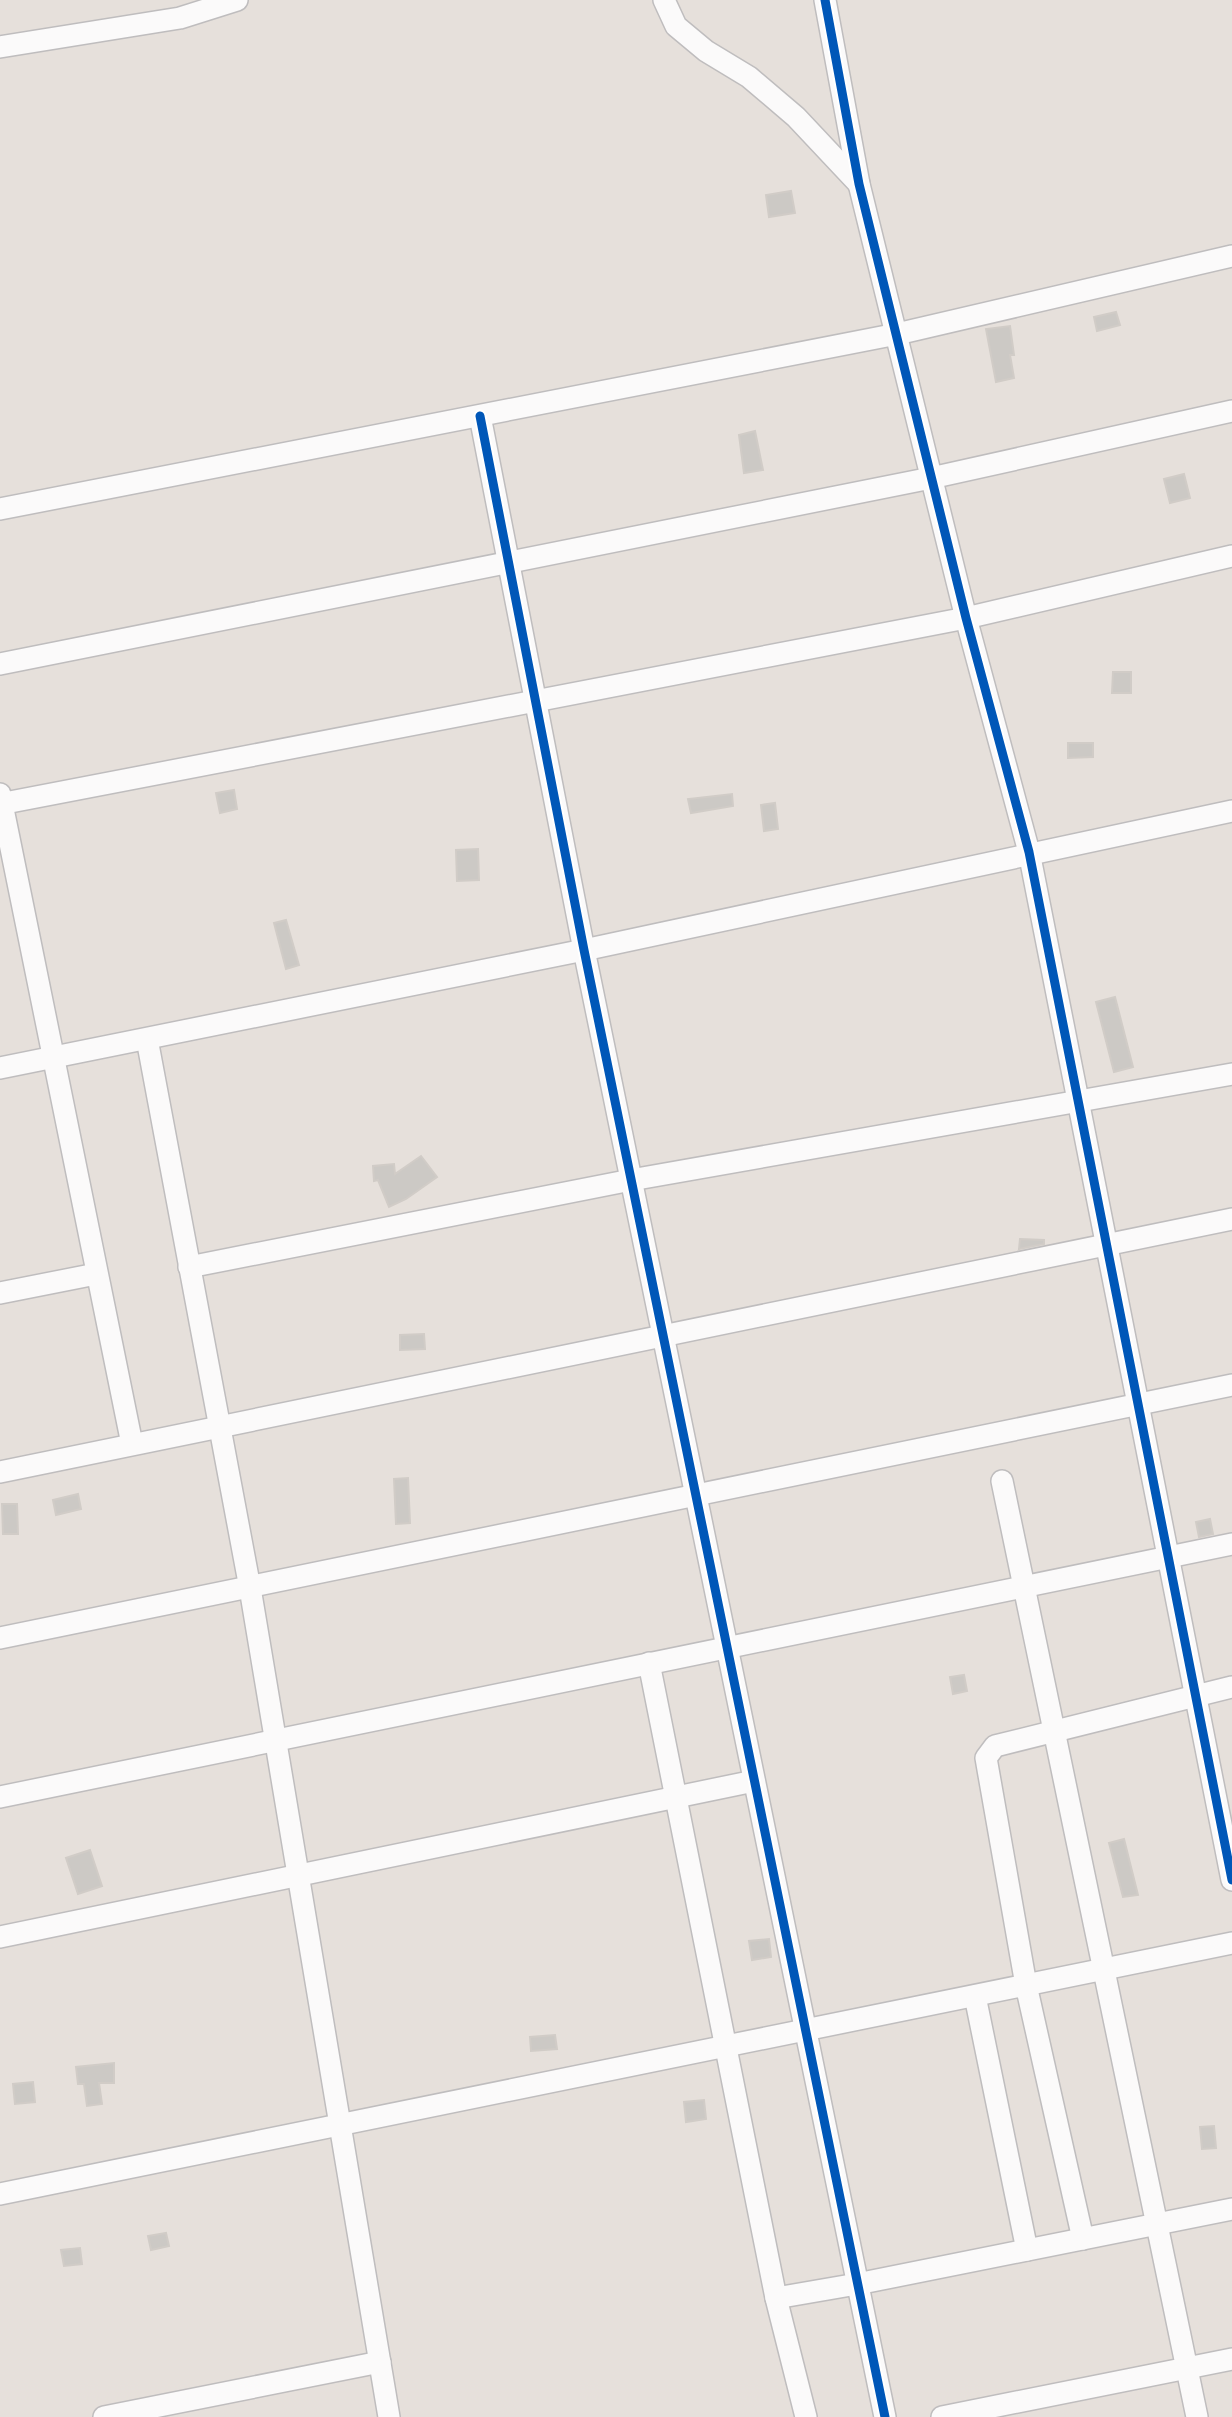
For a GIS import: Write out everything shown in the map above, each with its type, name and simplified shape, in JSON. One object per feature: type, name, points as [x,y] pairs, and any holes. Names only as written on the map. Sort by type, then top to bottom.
[{"type":"street","points":[[0,47],[180,18],[237,0]]},
{"type":"street","points":[[664,0],[676,26],[706,51],[749,77],[796,117],[859,184]]},
{"type":"street","points":[[825,0],[859,184],[966,618],[1029,852],[1232,1880]]},
{"type":"street","points":[[0,509],[897,334],[1232,256]]},
{"type":"street","points":[[0,664],[931,478],[1232,411]]},
{"type":"street","points":[[480,416],[584,950],[885,2417]]},
{"type":"street","points":[[132,1444],[1,800],[966,618],[1232,556]]},
{"type":"street","points":[[0,1068],[584,950],[1029,852],[1232,811]]},
{"type":"street","points":[[147,1039],[250,1588],[389,2417]]},
{"type":"street","points":[[189,1267],[631,1180],[1232,1074]]},
{"type":"street","points":[[0,1472],[1232,1219]]},
{"type":"street","points":[[0,1293],[96,1273]]},
{"type":"street","points":[[0,1638],[1232,1385]]},
{"type":"street","points":[[1002,1481],[1198,2417]]},
{"type":"street","points":[[0,1797],[1232,1544]]},
{"type":"street","points":[[649,1663],[776,2298],[806,2417]]},
{"type":"street","points":[[1083,2239],[1027,1985],[986,1758],[995,1746],[1232,1687]]},
{"type":"street","points":[[0,1937],[754,1781]]},
{"type":"street","points":[[0,2194],[1232,1943]]},
{"type":"street","points":[[975,1996],[1027,2250]]},
{"type":"street","points":[[776,2298],[1232,2208]]},
{"type":"street","points":[[942,2417],[1232,2359]]},
{"type":"street","points":[[104,2417],[380,2362]]},
{"type":"building","points":[[791,191],[795,213],[769,217],[766,195]]},
{"type":"building","points":[[1116,312],[1120,325],[1097,331],[1094,317]]},
{"type":"building","points":[[1010,326],[1014,355],[1010,355],[1014,378],[996,382],[986,329]]},
{"type":"building","points":[[755,431],[763,470],[744,473],[739,435]]},
{"type":"building","points":[[1184,474],[1190,498],[1170,503],[1164,479]]},
{"type":"building","points":[[1113,672],[1131,672],[1131,693],[1112,693]]},
{"type":"building","points":[[1068,743],[1093,743],[1093,757],[1068,758]]},
{"type":"building","points":[[234,790],[237,809],[220,813],[216,793]]},
{"type":"building","points":[[732,794],[733,806],[691,813],[688,799]]},
{"type":"building","points":[[775,803],[778,829],[764,831],[761,805]]},
{"type":"building","points":[[478,849],[479,880],[457,881],[456,850]]},
{"type":"building","points":[[286,920],[299,965],[286,969],[274,923]]},
{"type":"building","points":[[1115,997],[1133,1067],[1114,1072],[1096,1002]]},
{"type":"building","points":[[421,1156],[437,1177],[406,1199],[389,1207],[378,1180],[374,1181],[373,1166],[394,1164],[395,1174]]},
{"type":"building","points":[[1020,1239],[1044,1240],[1044,1244],[1019,1249]]},
{"type":"building","points":[[424,1334],[425,1349],[400,1350],[400,1335]]},
{"type":"building","points":[[408,1478],[410,1523],[396,1524],[394,1479]]},
{"type":"building","points":[[78,1494],[81,1509],[56,1515],[53,1500]]},
{"type":"building","points":[[2,1504],[17,1504],[18,1534],[3,1534]]},
{"type":"building","points":[[1210,1519],[1213,1534],[1199,1537],[1196,1522]]},
{"type":"building","points":[[964,1675],[967,1691],[953,1694],[950,1677]]},
{"type":"building","points":[[1124,1839],[1138,1895],[1123,1897],[1109,1843]]},
{"type":"building","points":[[90,1850],[102,1886],[78,1894],[66,1858]]},
{"type":"building","points":[[769,1939],[771,1957],[752,1960],[749,1941]]},
{"type":"building","points":[[555,2035],[557,2049],[531,2051],[530,2037]]},
{"type":"building","points":[[114,2063],[114,2083],[99,2083],[102,2104],[87,2106],[84,2084],[78,2084],[76,2067]]},
{"type":"building","points":[[33,2082],[35,2102],[15,2104],[13,2084]]},
{"type":"building","points":[[704,2100],[706,2119],[686,2122],[684,2102]]},
{"type":"building","points":[[1214,2126],[1216,2148],[1202,2149],[1200,2127]]},
{"type":"building","points":[[166,2233],[169,2246],[151,2250],[148,2236]]},
{"type":"building","points":[[80,2248],[82,2264],[64,2266],[61,2250]]},
{"type":"cycle path","points":[[825,0],[859,184],[966,618],[1029,852],[1232,1880]]},
{"type":"cycle path","points":[[480,416],[584,950],[885,2417]]}]
